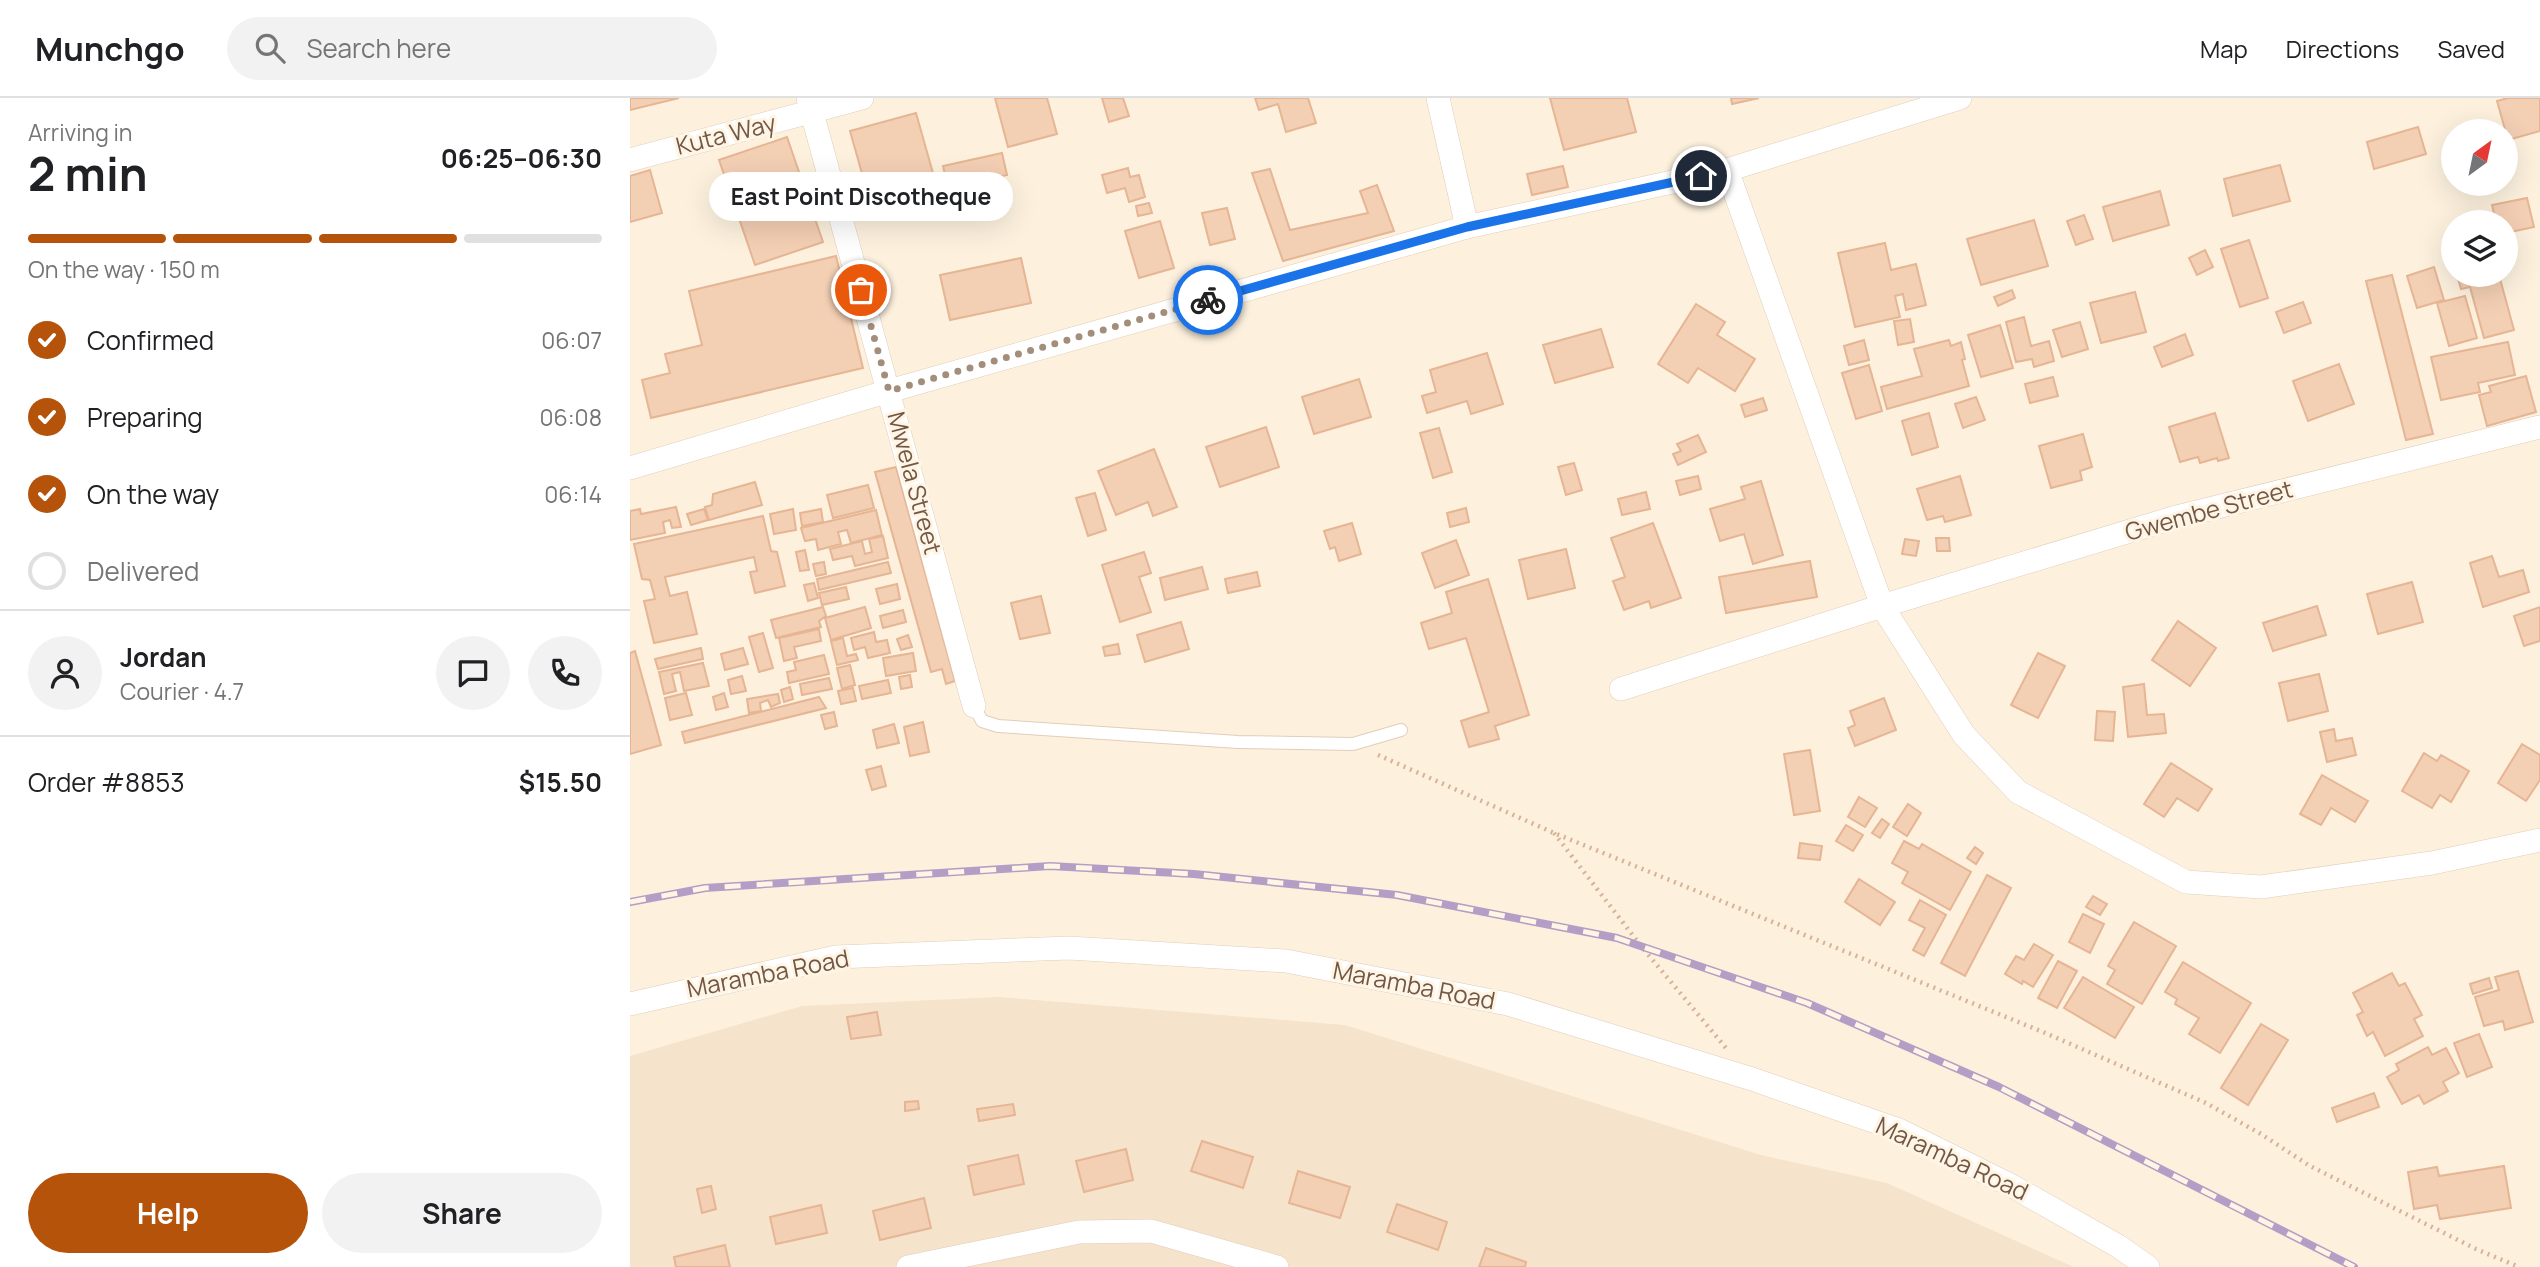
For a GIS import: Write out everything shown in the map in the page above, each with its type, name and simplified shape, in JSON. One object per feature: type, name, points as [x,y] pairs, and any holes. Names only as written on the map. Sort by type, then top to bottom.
[{"type":"street","name":"Kuta Way","points":[[630,160],[809,106],[863,98]]},
{"type":"street","points":[[1438,98],[1467,227]]},
{"type":"street","points":[[630,468],[889,391],[1467,227],[1727,170],[1960,98]]},
{"type":"street","name":"Mwela Street","points":[[809,106],[974,706]]},
{"type":"street","points":[[1727,170],[1882,607],[1964,735],[2018,792],[2186,882],[2261,887],[2432,863],[2540,840]]},
{"type":"street","name":"Gwembe Street","points":[[1621,689],[2174,518],[2540,427]]},
{"type":"street","name":"Maramba Road","points":[[630,1004],[836,957],[1069,948],[1286,961],[1508,1004],[1752,1079],[1899,1130],[2012,1186],[2118,1246],[2148,1267]]},
{"type":"street","points":[[908,1267],[1002,1258],[1079,1232],[1151,1231],[1277,1267]]},
{"type":"street","points":[[1204,1244],[1209,1267]]},
{"type":"lane","points":[[974,706],[982,721],[998,726],[1238,742],[1353,744],[1401,730]]},
{"type":"path","points":[[1353,744],[1554,833],[2043,1032],[2196,1098],[2261,1134],[2310,1166],[2476,1249],[2519,1267]]},
{"type":"path","points":[[1554,833],[1642,946],[1752,1079]]},
{"type":"shaded area","points":[[999,997],[1345,1025],[1761,1155],[1887,1183],[2074,1267],[630,1267],[630,1056],[802,1006]]},
{"type":"building","points":[[630,98],[679,98],[630,110]]},
{"type":"building","points":[[995,98],[1047,98],[1057,134],[1008,147]]},
{"type":"building","points":[[1102,98],[1123,98],[1129,116],[1109,122]]},
{"type":"building","points":[[1255,98],[1308,98],[1316,123],[1286,132],[1278,104],[1259,110]]},
{"type":"building","points":[[1550,98],[1627,98],[1636,132],[1564,150]]},
{"type":"building","points":[[1731,98],[1759,98],[1732,104]]},
{"type":"building","points":[[2508,98],[2540,98],[2540,131],[2518,137],[2518,119],[2502,119],[2497,101]]},
{"type":"building","points":[[916,113],[938,191],[872,209],[850,131]]},
{"type":"building","points":[[2418,127],[2426,154],[2374,169],[2367,142]]},
{"type":"building","points":[[787,137],[823,242],[755,265],[719,160]]},
{"type":"building","points":[[1002,153],[1007,175],[948,188],[943,166]]},
{"type":"building","points":[[2280,165],[2290,201],[2233,216],[2224,179]]},
{"type":"building","points":[[1563,166],[1568,187],[1532,195],[1527,174]]},
{"type":"building","points":[[1128,168],[1130,177],[1139,175],[1145,197],[1129,202],[1125,188],[1107,193],[1102,175]]},
{"type":"building","points":[[1270,169],[1290,230],[1368,213],[1360,191],[1377,185],[1394,231],[1283,261],[1252,173]]},
{"type":"building","points":[[650,170],[662,213],[630,222],[630,176]]},
{"type":"building","points":[[2160,191],[2169,225],[2113,241],[2103,207]]},
{"type":"building","points":[[2527,198],[2534,227],[2518,230],[2518,210],[2493,210],[2492,205]]},
{"type":"building","points":[[1149,203],[1152,213],[1138,216],[1136,206]]},
{"type":"building","points":[[1227,208],[1235,239],[1210,245],[1202,213]]},
{"type":"building","points":[[2084,215],[2093,239],[2076,245],[2067,221]]},
{"type":"building","points":[[2034,220],[2048,266],[1981,285],[1967,239]]},
{"type":"building","points":[[1160,221],[1174,268],[1139,278],[1125,231]]},
{"type":"building","points":[[2249,240],[2268,298],[2240,307],[2221,249]]},
{"type":"building","points":[[1885,243],[1891,270],[1916,264],[1926,305],[1906,310],[1903,294],[1895,296],[1900,317],[1855,327],[1838,253]]},
{"type":"building","points":[[2205,250],[2213,267],[2197,275],[2189,258]]},
{"type":"building","points":[[836,256],[863,368],[651,418],[642,380],[670,373],[665,354],[702,345],[689,291]]},
{"type":"building","points":[[1021,258],[1031,303],[950,320],[940,275]]},
{"type":"building","points":[[2434,267],[2444,300],[2417,308],[2407,276]]},
{"type":"building","points":[[2392,275],[2433,434],[2406,440],[2366,281]]},
{"type":"building","points":[[2470,287],[2502,287],[2514,330],[2484,338]]},
{"type":"building","points":[[2012,290],[2015,298],[1998,306],[1994,297]]},
{"type":"building","points":[[2135,292],[2146,332],[2101,343],[2090,303]]},
{"type":"building","points":[[2465,296],[2477,338],[2449,346],[2437,303]]},
{"type":"building","points":[[2303,302],[2311,323],[2284,333],[2276,312]]},
{"type":"building","points":[[1696,304],[1725,322],[1717,335],[1755,359],[1735,391],[1698,368],[1688,383],[1658,364]]},
{"type":"building","points":[[2024,317],[2031,346],[2049,341],[2054,361],[2034,367],[2032,359],[2016,362],[2006,322]]},
{"type":"building","points":[[1910,319],[1914,342],[1898,345],[1894,321]]},
{"type":"building","points":[[2080,322],[2088,349],[2062,357],[2053,330]]},
{"type":"building","points":[[2000,325],[2013,368],[1981,377],[1968,335]]},
{"type":"building","points":[[1601,329],[1613,367],[1555,383],[1543,345]]},
{"type":"building","points":[[2185,334],[2193,355],[2162,367],[2154,347]]},
{"type":"building","points":[[1864,340],[1869,360],[1849,365],[1844,346]]},
{"type":"building","points":[[1949,340],[1951,346],[1961,342],[1965,359],[1962,360],[1969,386],[1887,409],[1881,387],[1922,376],[1914,349]]},
{"type":"building","points":[[2508,342],[2515,375],[2478,383],[2480,392],[2441,400],[2431,357]]},
{"type":"building","points":[[1487,353],[1503,404],[1471,414],[1467,401],[1427,413],[1422,396],[1436,392],[1430,370]]},
{"type":"building","points":[[2339,364],[2354,404],[2308,421],[2293,381]]},
{"type":"building","points":[[1869,365],[1882,411],[1856,419],[1842,373]]},
{"type":"building","points":[[2526,376],[2536,412],[2487,426],[2479,395],[2491,392],[2489,386]]},
{"type":"building","points":[[2053,377],[2058,396],[2030,403],[2025,384]]},
{"type":"building","points":[[1359,379],[1371,417],[1314,434],[1302,397]]},
{"type":"building","points":[[1976,397],[1985,420],[1963,428],[1955,404]]},
{"type":"building","points":[[1763,398],[1767,410],[1745,417],[1741,405]]},
{"type":"building","points":[[1929,413],[1938,447],[1912,455],[1902,421]]},
{"type":"building","points":[[2215,413],[2229,458],[2200,463],[2198,457],[2180,462],[2169,427]]},
{"type":"building","points":[[1266,427],[1279,467],[1220,487],[1206,447]]},
{"type":"building","points":[[1439,428],[1452,472],[1433,478],[1420,433]]},
{"type":"building","points":[[2083,434],[2092,467],[2080,471],[2082,480],[2051,488],[2039,446]]},
{"type":"building","points":[[1698,435],[1706,452],[1678,465],[1673,454],[1681,451],[1677,444]]},
{"type":"building","points":[[1154,449],[1177,507],[1153,516],[1148,502],[1116,515],[1098,471]]},
{"type":"building","points":[[1574,463],[1582,490],[1566,495],[1558,467]]},
{"type":"building","points":[[896,467],[955,681],[946,684],[942,669],[931,672],[875,472]]},
{"type":"building","points":[[1698,476],[1701,489],[1680,495],[1676,481]]},
{"type":"building","points":[[1960,476],[1971,515],[1945,522],[1943,516],[1927,520],[1917,489]]},
{"type":"building","points":[[1761,481],[1783,555],[1753,564],[1744,534],[1720,541],[1710,509],[1745,499],[1741,487]]},
{"type":"building","points":[[755,482],[762,505],[709,520],[705,507],[712,505],[713,494]]},
{"type":"building","points":[[868,485],[874,508],[833,518],[827,495]]},
{"type":"building","points":[[1646,492],[1650,509],[1622,515],[1618,499]]},
{"type":"building","points":[[1095,493],[1106,530],[1088,536],[1076,498]]},
{"type":"building","points":[[676,507],[681,527],[672,528],[670,520],[663,522],[665,533],[630,540],[630,511],[640,509],[641,514]]},
{"type":"building","points":[[1466,508],[1469,522],[1450,527],[1447,513]]},
{"type":"building","points":[[704,509],[708,520],[691,525],[687,514]]},
{"type":"building","points":[[793,509],[796,530],[774,534],[770,514]]},
{"type":"building","points":[[821,509],[823,522],[802,526],[800,513]]},
{"type":"building","points":[[876,510],[882,535],[851,543],[847,530],[838,532],[841,544],[818,550],[816,539],[805,541],[801,528]]},
{"type":"building","points":[[763,516],[771,551],[777,552],[785,586],[755,593],[750,572],[757,571],[754,557],[665,577],[670,596],[687,592],[697,634],[654,643],[644,601],[655,599],[650,580],[642,579],[634,544]]},
{"type":"building","points":[[1352,523],[1361,554],[1339,561],[1335,547],[1330,549],[1324,531]]},
{"type":"building","points":[[1653,523],[1681,598],[1651,608],[1649,601],[1624,610],[1613,581],[1625,577],[1611,538]]},
{"type":"building","points":[[883,536],[888,558],[855,566],[852,556],[833,560],[830,549],[862,541],[865,554],[872,552],[869,539]]},
{"type":"building","points":[[1936,538],[1949,538],[1950,551],[1937,551]]},
{"type":"building","points":[[1905,539],[1919,541],[1916,556],[1902,554]]},
{"type":"building","points":[[1456,540],[1469,575],[1435,588],[1422,553]]},
{"type":"building","points":[[1566,549],[1575,588],[1528,599],[1519,560]]},
{"type":"building","points":[[805,550],[809,570],[800,571],[796,552]]},
{"type":"building","points":[[1144,552],[1151,573],[1139,577],[1151,612],[1120,622],[1102,565]]},
{"type":"building","points":[[2492,556],[2499,577],[2523,570],[2529,592],[2483,607],[2470,563]]},
{"type":"building","points":[[1810,561],[1817,597],[1726,613],[1719,577]]},
{"type":"building","points":[[824,562],[826,574],[816,576],[813,564]]},
{"type":"building","points":[[888,562],[891,573],[819,590],[817,579]]},
{"type":"building","points":[[1202,567],[1208,589],[1165,600],[1160,578]]},
{"type":"building","points":[[1257,572],[1260,586],[1228,593],[1225,579]]},
{"type":"building","points":[[1488,579],[1529,715],[1495,726],[1499,739],[1469,747],[1461,721],[1489,712],[1466,638],[1429,649],[1421,623],[1452,613],[1446,592]]},
{"type":"building","points":[[2412,582],[2423,622],[2378,634],[2367,594]]},
{"type":"building","points":[[814,583],[818,598],[808,601],[804,585]]},
{"type":"building","points":[[897,584],[900,599],[880,604],[876,589]]},
{"type":"building","points":[[846,587],[849,599],[822,605],[819,593]]},
{"type":"building","points":[[1041,596],[1050,633],[1020,639],[1011,603]]},
{"type":"building","points":[[2317,606],[2326,635],[2273,651],[2263,623]]},
{"type":"building","points":[[823,607],[826,616],[819,621],[821,627],[776,638],[771,620]]},
{"type":"building","points":[[865,607],[871,628],[831,640],[825,618]]},
{"type":"building","points":[[2540,607],[2540,641],[2524,646],[2514,616]]},
{"type":"building","points":[[903,610],[906,622],[883,628],[880,616]]},
{"type":"building","points":[[2178,621],[2216,648],[2190,686],[2152,660]]},
{"type":"building","points":[[1181,622],[1189,649],[1145,662],[1137,635]]},
{"type":"building","points":[[819,629],[821,641],[794,647],[797,658],[784,661],[779,638]]},
{"type":"building","points":[[874,632],[876,642],[887,640],[890,653],[868,658],[865,647],[854,650],[851,638]]},
{"type":"building","points":[[763,633],[773,668],[759,672],[749,637]]},
{"type":"building","points":[[908,635],[912,647],[901,650],[897,639]]},
{"type":"building","points":[[843,638],[847,656],[856,654],[858,660],[837,665],[831,641]]},
{"type":"building","points":[[1118,644],[1120,654],[1105,656],[1103,647]]},
{"type":"building","points":[[701,648],[703,659],[658,669],[655,659]]},
{"type":"building","points":[[743,648],[748,664],[725,670],[721,654]]},
{"type":"building","points":[[635,651],[661,745],[630,754],[630,653]]},
{"type":"building","points":[[913,653],[916,671],[886,676],[883,658]]},
{"type":"building","points":[[2038,653],[2065,666],[2038,718],[2011,705]]},
{"type":"building","points":[[824,655],[829,674],[789,683],[787,672],[796,670],[794,662]]},
{"type":"building","points":[[703,663],[709,686],[684,691],[680,672],[672,674],[676,691],[664,694],[659,672]]},
{"type":"building","points":[[850,665],[855,685],[842,689],[837,668]]},
{"type":"building","points":[[2319,674],[2328,711],[2288,721],[2279,683]]},
{"type":"building","points":[[910,675],[912,687],[901,689],[899,677]]},
{"type":"building","points":[[742,676],[746,691],[731,694],[728,680]]},
{"type":"building","points":[[829,678],[832,689],[802,695],[800,684]]},
{"type":"building","points":[[888,680],[891,693],[862,699],[859,686]]},
{"type":"building","points":[[2144,684],[2147,715],[2164,714],[2166,733],[2128,737],[2123,687]]},
{"type":"building","points":[[790,687],[793,699],[784,702],[781,690]]},
{"type":"building","points":[[853,688],[856,701],[841,704],[838,691]]},
{"type":"building","points":[[686,693],[692,715],[670,720],[665,698]]},
{"type":"building","points":[[724,693],[728,707],[716,710],[713,697]]},
{"type":"building","points":[[778,694],[780,703],[771,707],[768,700],[760,703],[761,711],[749,713],[747,699]]},
{"type":"building","points":[[819,697],[826,708],[685,743],[682,732]]},
{"type":"building","points":[[1884,698],[1896,730],[1855,746],[1848,728],[1855,725],[1850,711]]},
{"type":"building","points":[[2097,711],[2115,712],[2113,741],[2095,740]]},
{"type":"building","points":[[834,712],[837,726],[825,729],[821,715]]},
{"type":"building","points":[[923,722],[929,752],[910,756],[904,727]]},
{"type":"building","points":[[894,724],[899,743],[877,748],[873,730]]},
{"type":"building","points":[[2334,729],[2336,741],[2352,738],[2356,755],[2327,762],[2320,732]]},
{"type":"building","points":[[2522,744],[2540,755],[2540,780],[2526,801],[2498,783]]},
{"type":"building","points":[[1810,750],[1820,811],[1794,815],[1784,754]]},
{"type":"building","points":[[2424,753],[2437,761],[2441,755],[2469,771],[2451,802],[2440,795],[2432,808],[2402,791]]},
{"type":"building","points":[[2171,763],[2212,789],[2198,811],[2177,798],[2164,817],[2144,804]]},
{"type":"building","points":[[881,766],[886,786],[872,790],[866,770]]},
{"type":"building","points":[[2322,775],[2368,801],[2355,822],[2331,808],[2321,825],[2300,814]]},
{"type":"building","points":[[1859,797],[1877,808],[1865,827],[1848,817]]},
{"type":"building","points":[[1908,804],[1921,813],[1907,836],[1893,827]]},
{"type":"building","points":[[1882,819],[1889,824],[1880,838],[1872,833]]},
{"type":"building","points":[[1846,825],[1863,835],[1853,851],[1836,841]]},
{"type":"building","points":[[1904,841],[1919,849],[1922,844],[1971,872],[1950,910],[1902,883],[1908,872],[1892,863]]},
{"type":"building","points":[[1800,843],[1822,846],[1820,860],[1798,858]]},
{"type":"building","points":[[1975,847],[1983,853],[1976,864],[1967,858]]},
{"type":"building","points":[[1987,875],[2011,888],[1965,976],[1941,963]]},
{"type":"building","points":[[1859,879],[1895,902],[1880,925],[1845,902]]},
{"type":"building","points":[[2093,896],[2107,904],[2100,915],[2086,907]]},
{"type":"building","points":[[1920,900],[1946,915],[1924,956],[1913,950],[1925,928],[1909,920]]},
{"type":"building","points":[[2083,914],[2104,924],[2090,953],[2069,942]]},
{"type":"building","points":[[2134,922],[2176,946],[2142,1004],[2107,984],[2115,970],[2108,966]]},
{"type":"building","points":[[2034,944],[2053,955],[2033,987],[2005,974],[2016,956],[2024,960]]},
{"type":"building","points":[[2058,961],[2077,971],[2057,1008],[2038,998]]},
{"type":"building","points":[[2183,962],[2251,1003],[2220,1053],[2189,1034],[2199,1018],[2175,1004],[2177,999],[2165,992]]},
{"type":"building","points":[[2518,971],[2533,1022],[2505,1030],[2503,1021],[2484,1026],[2475,997],[2499,990],[2495,977]]},
{"type":"building","points":[[2392,973],[2399,986],[2405,983],[2422,1015],[2414,1019],[2423,1036],[2385,1056],[2373,1032],[2367,1036],[2357,1015],[2363,1012],[2353,993]]},
{"type":"building","points":[[2083,977],[2134,1007],[2115,1038],[2064,1008]]},
{"type":"building","points":[[2489,978],[2492,988],[2473,994],[2470,984]]},
{"type":"building","points":[[877,1012],[881,1035],[851,1039],[847,1017]]},
{"type":"building","points":[[2261,1024],[2288,1040],[2248,1105],[2221,1088]]},
{"type":"building","points":[[2479,1034],[2492,1067],[2467,1077],[2454,1043]]},
{"type":"building","points":[[2428,1047],[2432,1055],[2446,1048],[2459,1073],[2443,1082],[2448,1091],[2424,1104],[2419,1095],[2402,1104],[2387,1077],[2399,1070],[2396,1064]]},
{"type":"building","points":[[2374,1093],[2379,1107],[2337,1122],[2332,1108]]},
{"type":"building","points":[[918,1101],[919,1109],[905,1111],[905,1102]]},
{"type":"building","points":[[1013,1104],[1015,1115],[979,1121],[977,1109]]},
{"type":"building","points":[[1202,1141],[1253,1157],[1243,1188],[1191,1171]]},
{"type":"building","points":[[1126,1149],[1133,1180],[1084,1192],[1076,1161]]},
{"type":"building","points":[[1018,1155],[1024,1184],[974,1195],[968,1166]]},
{"type":"building","points":[[2504,1166],[2511,1208],[2440,1219],[2437,1205],[2414,1209],[2408,1172],[2437,1167],[2439,1176]]},
{"type":"building","points":[[1298,1171],[1350,1187],[1340,1218],[1289,1203]]},
{"type":"building","points":[[711,1186],[716,1209],[702,1213],[697,1189]]},
{"type":"building","points":[[924,1198],[931,1228],[880,1240],[873,1211]]},
{"type":"building","points":[[1397,1204],[1447,1222],[1438,1250],[1387,1232]]},
{"type":"building","points":[[821,1205],[827,1233],[776,1244],[770,1217]]},
{"type":"building","points":[[725,1245],[730,1267],[676,1267],[674,1257]]},
{"type":"building","points":[[1486,1248],[1526,1262],[1525,1267],[1479,1267]]},
{"type":"railway","points":[[630,902],[705,888],[1050,866],[1194,874],[1397,895],[1617,938],[1807,1003],[1999,1087],[2354,1267]]},
{"type":"way so far","points":[[861,290],[889,391],[1208,300]]},
{"type":"place","name":"East Point Discotheque","points":[[861,290]]},
{"type":"route","points":[[1208,300],[1467,227],[1701,176]]}]
